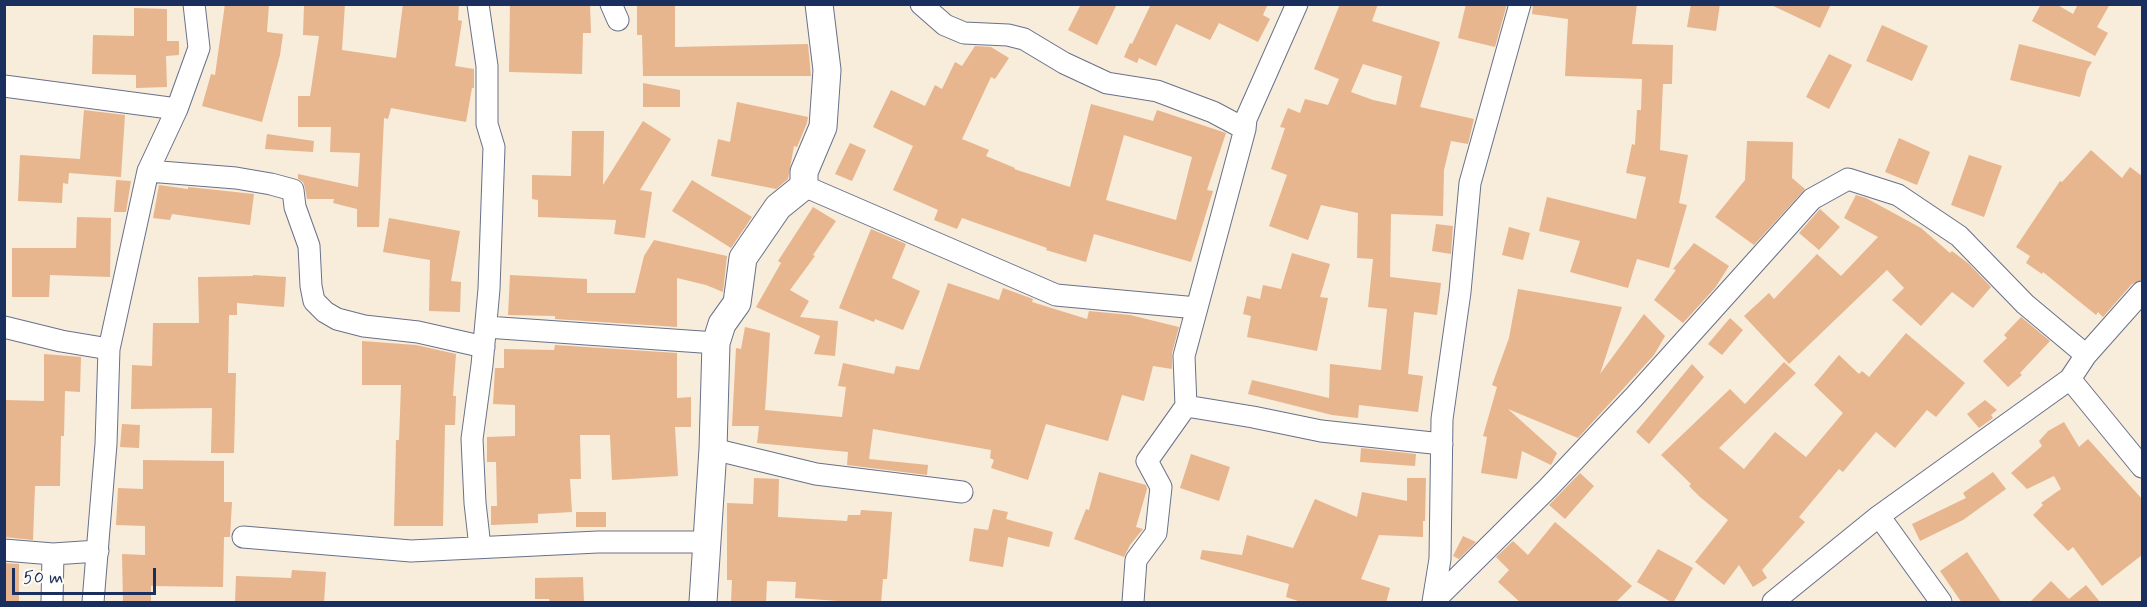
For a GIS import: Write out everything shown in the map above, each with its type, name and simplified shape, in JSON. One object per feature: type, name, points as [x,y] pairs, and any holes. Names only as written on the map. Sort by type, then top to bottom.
[{"type":"street","points":[[93,603],[109,349],[148,171],[177,109],[198,48],[194,4]]},
{"type":"street","points":[[478,4],[488,66],[487,123],[494,147],[485,337],[472,439],[480,547]]},
{"type":"street","points":[[804,186],[804,172],[823,127],[827,70],[819,4]]},
{"type":"street","points":[[921,4],[945,25],[964,33],[1008,35],[1023,39],[1064,63],[1107,83],[1157,91],[1213,112],[1245,129]]},
{"type":"street","points":[[1133,603],[1136,560],[1156,533],[1161,487],[1147,461],[1186,406],[1184,356],[1245,129],[1245,119],[1297,4]]},
{"type":"street","points":[[1433,602],[1440,560],[1442,419],[1460,292],[1470,183],[1520,4]]},
{"type":"street","points":[[4,86],[177,109]]},
{"type":"street","points":[[148,171],[236,178],[293,190],[295,207],[309,246],[314,300],[325,312],[337,319],[364,326],[485,337],[716,343]]},
{"type":"street","points":[[1433,602],[1548,488],[1634,398],[1812,199],[1848,179],[1898,195],[1959,236],[2025,304],[2086,355]]},
{"type":"street","points":[[804,186],[1056,295],[1197,308]]},
{"type":"street","points":[[703,603],[713,449],[716,343],[722,324],[737,303],[743,258],[778,207],[804,186]]},
{"type":"street","points":[[1773,603],[1879,516],[2070,379],[2086,355],[2142,292]]},
{"type":"street","points":[[4,327],[61,341],[109,349]]},
{"type":"street","points":[[2070,379],[2142,467]]},
{"type":"street","points":[[1186,406],[1321,431],[1442,444]]},
{"type":"street","points":[[713,449],[816,474],[962,492]]},
{"type":"street","points":[[1879,516],[1941,603]]},
{"type":"street","points":[[243,537],[411,550],[598,542],[706,542]]},
{"type":"street","points":[[4,550],[53,554],[98,551]]},
{"type":"street","points":[[52,603],[53,554]]},
{"type":"building","points":[[225,4],[269,4],[267,32],[283,34],[280,55],[262,122],[202,106],[211,74],[215,75]]},
{"type":"building","points":[[304,4],[345,4],[342,50],[396,58],[403,4],[459,4],[458,20],[462,21],[455,66],[474,69],[474,88],[472,88],[466,122],[391,108],[388,119],[384,118],[379,227],[357,227],[357,209],[333,203],[334,199],[307,199],[303,182],[298,179],[298,174],[358,187],[360,153],[330,152],[331,127],[298,127],[298,96],[310,96],[319,36],[303,35]]},
{"type":"building","points":[[510,4],[590,4],[591,33],[583,33],[582,74],[509,72]]},
{"type":"building","points":[[637,4],[675,4],[675,47],[808,44],[811,76],[643,76],[642,35],[637,35]]},
{"type":"building","points":[[1081,4],[1117,4],[1097,45],[1068,30]]},
{"type":"building","points":[[1151,4],[1268,4],[1263,15],[1270,19],[1258,42],[1219,23],[1210,40],[1176,24],[1156,66],[1139,58],[1137,63],[1124,57]]},
{"type":"building","points":[[1340,4],[1378,4],[1372,21],[1440,42],[1420,107],[1474,119],[1468,144],[1451,141],[1444,170],[1443,216],[1391,214],[1390,277],[1441,283],[1437,315],[1414,312],[1408,374],[1423,376],[1418,412],[1359,405],[1358,418],[1332,415],[1248,394],[1252,380],[1329,398],[1330,364],[1381,370],[1387,309],[1368,307],[1373,259],[1357,258],[1358,213],[1321,205],[1308,240],[1269,226],[1287,175],[1271,169],[1285,128],[1280,127],[1288,108],[1300,113],[1305,99],[1328,105],[1339,79],[1314,69]],"holes":[[[1363,64],[1402,76],[1396,105],[1351,92]]]},
{"type":"building","points":[[1466,4],[1507,4],[1495,47],[1458,38]]},
{"type":"building","points":[[1533,4],[1637,4],[1632,44],[1673,45],[1672,84],[1663,84],[1660,150],[1688,155],[1679,203],[1687,205],[1669,268],[1637,259],[1628,288],[1570,272],[1580,241],[1539,231],[1547,197],[1636,219],[1646,177],[1626,173],[1632,144],[1635,145],[1637,110],[1641,110],[1642,79],[1565,76],[1568,19],[1532,14]]},
{"type":"building","points":[[1691,4],[1720,4],[1716,31],[1687,27]]},
{"type":"building","points":[[1769,4],[1831,4],[1820,28]]},
{"type":"building","points":[[2041,4],[2056,4],[2073,14],[2078,4],[2110,4],[2097,27],[2108,33],[2095,56],[2032,21]]},
{"type":"building","points":[[134,8],[167,9],[167,41],[179,41],[179,55],[166,56],[167,87],[136,88],[136,75],[92,74],[93,35],[134,36]]},
{"type":"building","points":[[1882,25],[1928,46],[1912,81],[1866,61]]},
{"type":"building","points":[[2019,44],[2092,62],[2087,70],[2080,97],[2010,80]]},
{"type":"building","points":[[975,46],[991,47],[1009,58],[995,79],[991,77],[962,139],[989,150],[986,156],[1014,169],[1070,187],[1091,104],[1153,121],[1157,110],[1226,133],[1207,190],[1213,191],[1191,262],[1094,234],[1086,262],[1046,250],[1047,248],[962,218],[957,229],[934,220],[938,210],[893,190],[913,146],[873,127],[891,90],[925,106],[935,85],[942,89],[955,62],[962,66]],"holes":[[[1124,135],[1192,157],[1176,220],[1106,200]]]},
{"type":"building","points":[[1829,54],[1852,65],[1829,109],[1806,97]]},
{"type":"building","points":[[643,83],[680,90],[680,107],[643,107]]},
{"type":"building","points":[[737,102],[808,117],[797,147],[794,146],[788,179],[776,189],[711,176],[718,139],[730,142]]},
{"type":"building","points":[[84,110],[125,115],[121,177],[69,173],[68,184],[63,183],[62,203],[18,201],[20,155],[80,159]]},
{"type":"building","points":[[643,121],[671,139],[640,190],[652,192],[645,238],[614,234],[616,220],[538,217],[538,200],[532,199],[532,175],[571,176],[572,131],[604,131],[603,185]]},
{"type":"building","points":[[267,134],[314,141],[313,152],[265,149]]},
{"type":"building","points":[[1899,138],[1930,152],[1917,185],[1885,172]]},
{"type":"building","points":[[1747,141],[1793,142],[1792,178],[1805,189],[1754,245],[1715,217],[1745,180]]},
{"type":"building","points":[[850,143],[866,150],[852,181],[835,174]]},
{"type":"building","points":[[2091,150],[2122,178],[2130,167],[2142,176],[2142,280],[2132,284],[2103,317],[2098,312],[2096,315],[2043,272],[2042,274],[2026,263],[2030,256],[2016,247],[2060,181],[2062,182]]},
{"type":"building","points":[[1969,155],[2002,166],[1984,217],[1951,205]]},
{"type":"building","points":[[116,180],[131,181],[126,212],[114,212]]},
{"type":"building","points":[[692,180],[752,217],[731,248],[672,211]]},
{"type":"building","points":[[159,185],[254,194],[250,225],[172,214],[170,220],[153,218]]},
{"type":"building","points":[[1856,195],[1866,198],[1921,228],[1950,253],[1952,251],[1969,264],[1991,287],[1973,308],[1952,292],[1921,326],[1892,300],[1904,288],[1887,270],[1789,364],[1744,316],[1769,293],[1774,299],[1817,254],[1841,276],[1878,237],[1844,218]]},
{"type":"building","points":[[813,207],[836,221],[813,255],[815,256],[790,290],[809,301],[800,317],[838,321],[835,356],[814,354],[820,336],[756,307],[781,263],[778,261]]},
{"type":"building","points":[[1820,209],[1840,227],[1819,250],[1799,233]]},
{"type":"building","points":[[77,217],[111,218],[110,277],[50,275],[49,297],[12,297],[12,248],[76,248]]},
{"type":"building","points":[[389,218],[460,231],[451,281],[461,282],[460,312],[429,311],[430,260],[383,252]]},
{"type":"building","points":[[1436,224],[1453,226],[1451,254],[1432,251]]},
{"type":"building","points":[[1509,227],[1530,233],[1523,260],[1502,255]]},
{"type":"building","points":[[871,229],[906,244],[892,278],[920,291],[903,330],[875,319],[874,322],[839,308]]},
{"type":"building","points":[[654,240],[727,256],[723,292],[677,278],[677,327],[555,319],[555,316],[508,315],[510,275],[587,279],[587,293],[635,293],[644,256]]},
{"type":"building","points":[[1694,243],[1729,266],[1715,288],[1683,323],[1654,300],[1676,270],[1673,269]]},
{"type":"building","points":[[1292,253],[1330,264],[1320,297],[1328,298],[1317,351],[1247,337],[1251,316],[1243,314],[1247,296],[1260,299],[1263,285],[1281,289]]},
{"type":"building","points":[[253,275],[286,277],[284,307],[237,303],[237,315],[229,315],[228,373],[236,373],[234,453],[211,453],[212,408],[131,409],[132,365],[152,366],[153,323],[199,323],[198,277]]},
{"type":"building","points":[[948,283],[999,300],[1003,288],[1033,299],[1032,302],[1087,319],[1089,311],[1130,315],[1179,327],[1172,353],[1172,369],[1153,366],[1144,401],[1122,395],[1108,441],[1046,424],[1028,480],[991,468],[994,460],[990,458],[991,450],[873,429],[869,459],[928,465],[927,475],[847,465],[848,452],[757,443],[759,426],[732,426],[736,348],[741,349],[745,327],[770,333],[765,410],[842,417],[846,387],[838,386],[843,363],[894,374],[896,366],[919,370]]},
{"type":"building","points":[[1518,289],[1622,307],[1600,374],[1644,314],[1665,336],[1654,355],[1578,438],[1508,409],[1557,453],[1551,465],[1522,451],[1517,479],[1481,473],[1487,437],[1483,436],[1497,387],[1492,385],[1509,338]]},
{"type":"building","points":[[2021,317],[2050,341],[2020,373],[2022,375],[2008,387],[1983,361],[2007,338],[2004,335]]},
{"type":"building","points":[[1730,318],[1743,330],[1722,355],[1708,344]]},
{"type":"building","points":[[1906,333],[1965,383],[1936,417],[1927,410],[1895,448],[1876,432],[1843,472],[1839,469],[1799,517],[1805,522],[1762,570],[1767,578],[1753,587],[1739,565],[1724,585],[1695,562],[1728,520],[1700,497],[1689,486],[1691,484],[1661,455],[1730,389],[1745,404],[1784,362],[1796,373],[1719,448],[1744,469],[1775,432],[1806,457],[1843,413],[1814,385],[1839,355],[1859,374],[1862,371],[1869,377]]},
{"type":"building","points":[[362,341],[416,345],[456,354],[453,396],[456,396],[455,425],[445,425],[443,526],[394,526],[396,440],[399,440],[401,385],[362,385]]},
{"type":"building","points":[[555,345],[677,353],[677,398],[691,397],[691,427],[675,427],[678,476],[612,480],[610,435],[580,435],[581,479],[570,479],[572,512],[538,514],[538,523],[491,525],[491,506],[497,506],[496,462],[487,462],[487,437],[515,436],[515,405],[493,404],[495,368],[504,368],[504,349],[554,350]]},
{"type":"building","points":[[44,354],[81,357],[80,392],[65,391],[60,486],[35,486],[33,540],[4,537],[4,400],[44,401]]},
{"type":"building","points":[[1692,364],[1704,377],[1649,444],[1636,432]]},
{"type":"building","points":[[1985,400],[1997,410],[1991,415],[1993,418],[1979,428],[1967,414]]},
{"type":"building","points":[[2064,422],[2079,447],[2088,439],[2142,499],[2142,555],[2102,586],[2073,547],[2068,551],[2033,515],[2043,505],[2041,503],[2061,489],[2054,476],[2027,489],[2011,473],[2042,446],[2039,441],[2048,431]]},
{"type":"building","points":[[122,424],[140,425],[139,448],[120,447]]},
{"type":"building","points":[[1361,448],[1416,454],[1415,466],[1360,462]]},
{"type":"building","points":[[1191,454],[1230,467],[1219,501],[1180,488]]},
{"type":"building","points":[[143,460],[224,461],[224,502],[232,502],[230,537],[224,537],[223,587],[151,586],[151,603],[123,603],[122,554],[145,555],[145,526],[116,525],[118,488],[143,489]]},
{"type":"building","points":[[1099,472],[1146,485],[1147,489],[1136,527],[1143,529],[1124,557],[1074,539],[1086,509],[1089,510]]},
{"type":"building","points":[[1993,472],[2006,489],[1963,520],[1920,541],[1912,524],[1966,498],[1963,493]]},
{"type":"building","points":[[1580,473],[1594,486],[1565,519],[1549,505]]},
{"type":"building","points":[[754,478],[779,479],[778,517],[847,521],[848,515],[860,515],[861,510],[892,512],[887,579],[883,579],[881,603],[839,603],[839,601],[795,598],[796,582],[767,581],[766,603],[731,603],[732,580],[727,580],[727,503],[753,504]]},
{"type":"building","points":[[1407,478],[1426,478],[1423,537],[1379,535],[1361,579],[1390,588],[1386,603],[1304,603],[1286,597],[1289,584],[1200,559],[1202,550],[1242,555],[1247,535],[1293,548],[1315,499],[1357,517],[1362,492],[1407,501]]},
{"type":"building","points":[[993,509],[1008,512],[1006,519],[1053,532],[1049,547],[1008,537],[1003,567],[969,561],[974,528],[988,530]]},
{"type":"building","points":[[576,512],[606,512],[606,527],[576,527]]},
{"type":"building","points":[[1555,522],[1632,586],[1615,603],[1521,603],[1498,582],[1509,570],[1496,557],[1513,541],[1528,555]]},
{"type":"building","points":[[1463,536],[1476,542],[1459,559],[1453,556]]},
{"type":"building","points":[[1658,549],[1693,568],[1673,603],[1637,582]]},
{"type":"building","points":[[1967,552],[2002,603],[1962,603],[1940,571]]},
{"type":"building","points":[[4,563],[19,564],[19,603],[4,603]]},
{"type":"building","points":[[292,570],[326,572],[324,603],[235,603],[236,576],[291,578]]},
{"type":"building","points":[[583,577],[584,603],[550,603],[549,599],[535,599],[535,578]]},
{"type":"building","points":[[2051,581],[2069,599],[2086,585],[2101,603],[2029,603]]}]
